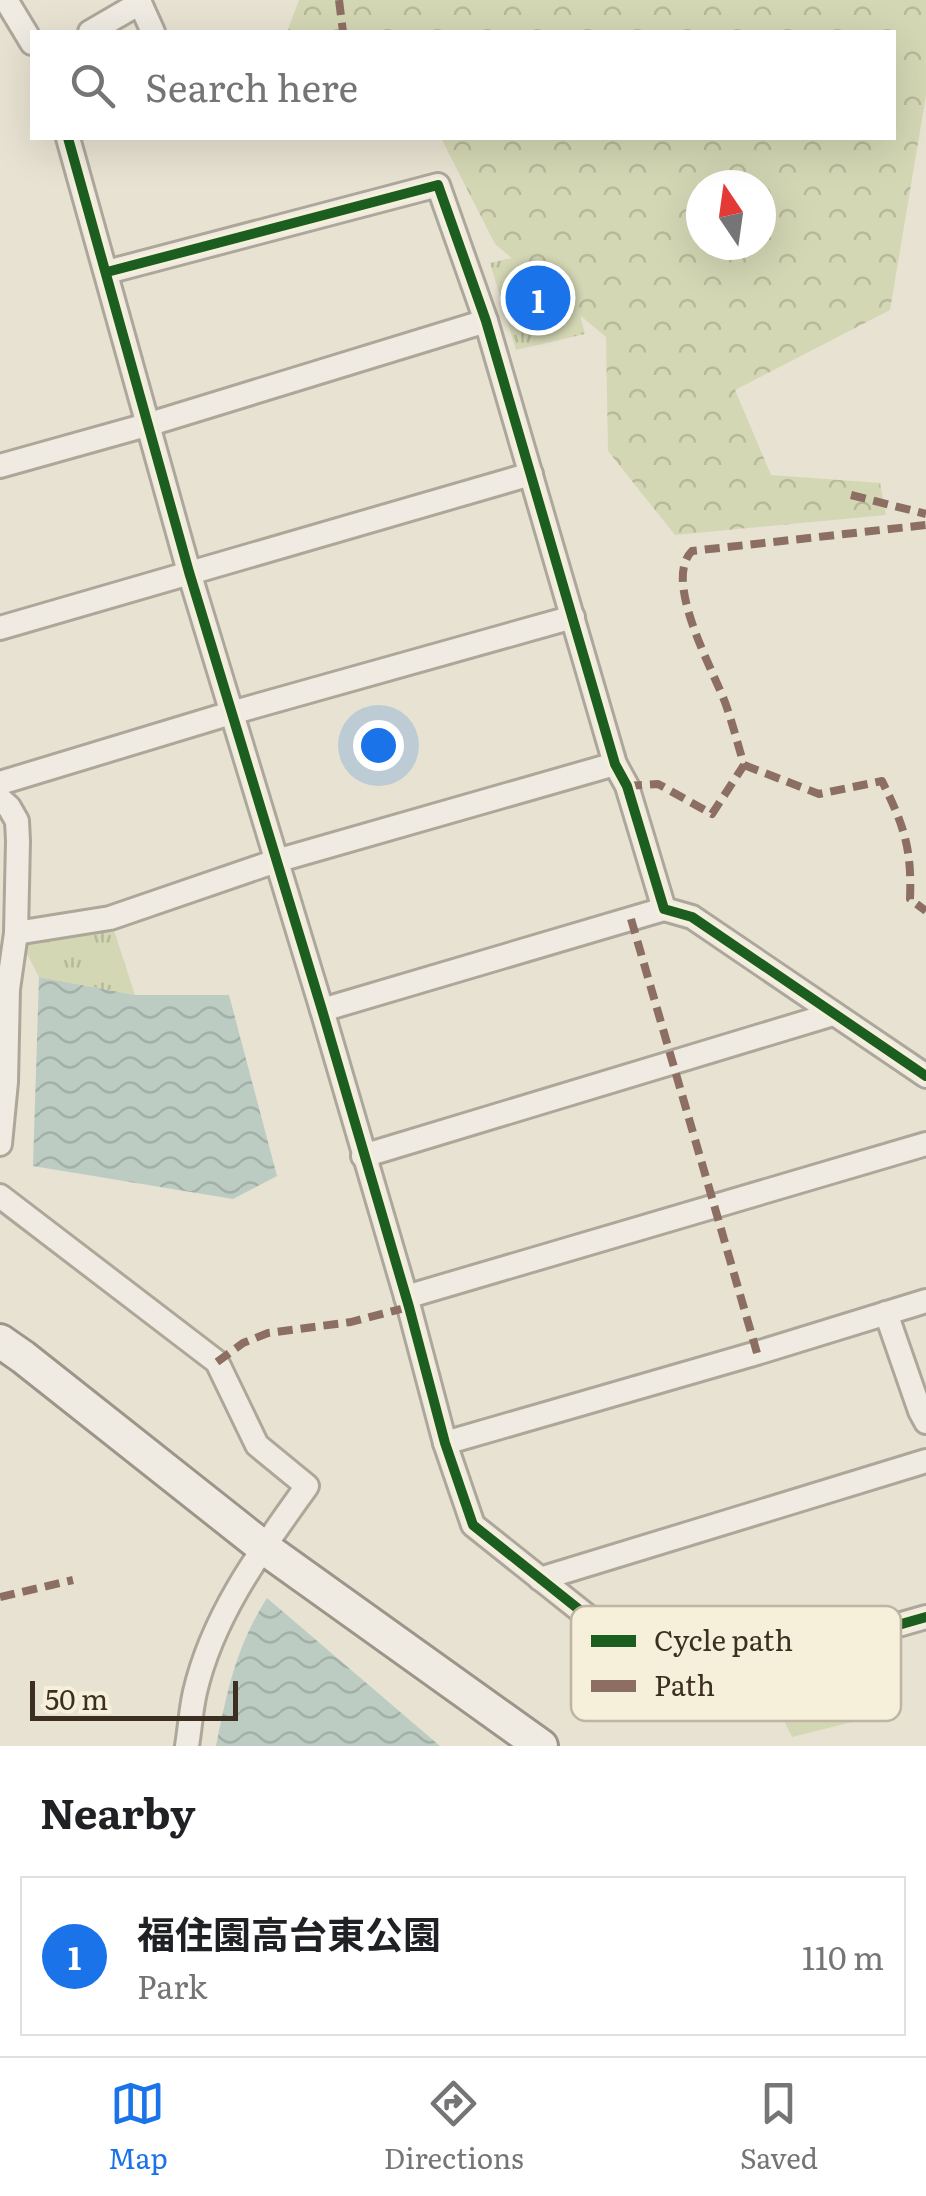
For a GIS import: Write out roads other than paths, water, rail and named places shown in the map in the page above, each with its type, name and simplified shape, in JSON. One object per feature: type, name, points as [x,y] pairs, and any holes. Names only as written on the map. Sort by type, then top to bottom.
[{"type":"street","points":[[6,0],[30,39]]},
{"type":"street","points":[[93,30],[140,3],[152,30]]},
{"type":"street","points":[[69,140],[189,572],[473,1526],[574,1606]]},
{"type":"street","points":[[107,272],[438,184],[486,321],[615,764],[627,786],[664,909]]},
{"type":"street","points":[[0,466],[486,321]]},
{"type":"street","points":[[0,628],[532,474]]},
{"type":"street","points":[[0,784],[232,712],[572,617]]},
{"type":"street","points":[[16,933],[110,918],[276,861],[615,764]]},
{"type":"street","points":[[0,799],[17,821],[16,933],[8,988],[0,1144]]},
{"type":"street","points":[[322,1010],[664,909],[692,917],[926,1076]]},
{"type":"street","points":[[364,1156],[833,1014]]},
{"type":"street","points":[[406,1298],[926,1144]]},
{"type":"street","points":[[0,1196],[217,1362],[257,1445],[307,1486],[238,1584],[196,1690],[187,1746]]},
{"type":"street","points":[[446,1443],[926,1302]]},
{"type":"street","points":[[886,1313],[926,1422]]},
{"type":"street","points":[[0,1341],[263,1548],[541,1746]]},
{"type":"street","points":[[540,1579],[926,1461]]},
{"type":"street","points":[[901,1623],[926,1616]]},
{"type":"water","points":[[39,977],[135,995],[229,995],[277,1176],[233,1199],[33,1166]]},
{"type":"water","points":[[267,1598],[440,1746],[216,1746],[240,1652]]},
{"type":"place","name":"福住園高台東公園","points":[[538,298]]}]
